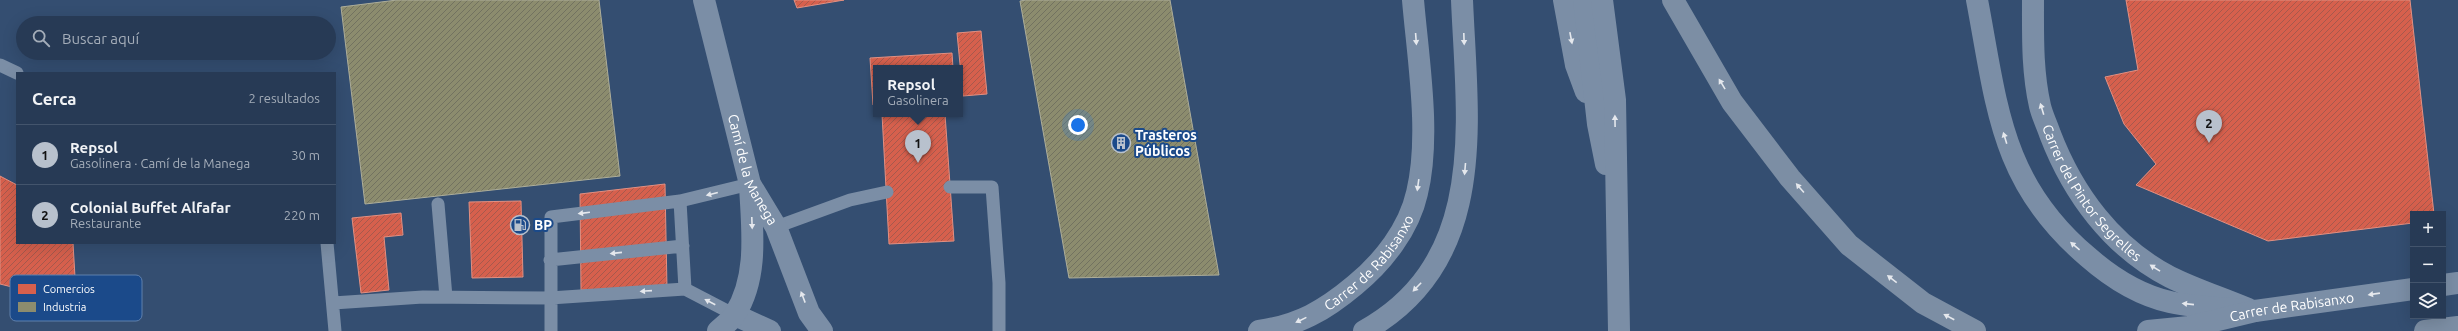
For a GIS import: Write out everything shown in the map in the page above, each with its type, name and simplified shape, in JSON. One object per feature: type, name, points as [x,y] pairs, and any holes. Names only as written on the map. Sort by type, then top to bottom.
[{"type":"highway","points":[[1673,0],[1732,102],[1790,178],[1849,245],[1923,303],[1974,331]]},
{"type":"highway","points":[[2425,331],[2458,327]]},
{"type":"street","name":"Camí de la Manega","points":[[704,0],[750,184],[776,227],[809,313],[822,331]]},
{"type":"street","name":"Carrer de Rabisanxo","points":[[1259,331],[1288,326],[1331,305],[1369,273],[1401,233],[1417,194],[1424,146],[1413,0]]},
{"type":"street","points":[[1364,331],[1386,319],[1425,279],[1451,232],[1463,188],[1468,139],[1462,0]]},
{"type":"street","points":[[1564,0],[1576,65],[1598,124]]},
{"type":"street","points":[[1584,0],[1598,124],[1618,230]]},
{"type":"street","points":[[1602,0],[1615,100],[1619,331]]},
{"type":"street","points":[[1977,0],[1998,113],[2008,146],[2035,200],[2067,239],[2115,278],[2141,292],[2170,302],[2255,311]]},
{"type":"street","name":"Carrer del Pintor Segrelles","points":[[2032,0],[2034,58],[2040,106],[2065,170],[2086,203],[2111,234],[2135,255],[2170,277],[2255,311]]},
{"type":"street","points":[[718,331],[735,315],[748,286],[753,255],[750,184]]},
{"type":"street","points":[[2446,285],[2458,283]]},
{"type":"street","name":"Carrer de Rabisanxo","points":[[2148,331],[2189,327],[2255,311],[2410,289]]},
{"type":"street","points":[[735,315],[770,331]]},
{"type":"lane","points":[[0,65],[16,73]]},
{"type":"lane","points":[[551,331],[551,217],[680,202],[750,184]]},
{"type":"lane","points":[[950,187],[992,187],[999,283],[999,331]]},
{"type":"lane","points":[[776,227],[850,200],[887,192]]},
{"type":"lane","points":[[680,202],[685,288]]},
{"type":"lane","points":[[438,204],[446,297]]},
{"type":"lane","points":[[327,244],[335,331]]},
{"type":"lane","points":[[550,260],[683,246]]},
{"type":"lane","points":[[333,303],[446,297],[550,298],[685,288],[735,315]]},
{"type":"building: Comercios","points":[[794,0],[844,0],[797,8]]},
{"type":"building: Comercios","points":[[2126,0],[2410,0],[2434,211],[2410,211],[2410,223],[2268,241],[2136,185],[2156,164],[2124,124],[2105,77],[2138,70]]},
{"type":"building: Comercios","points":[[981,31],[987,94],[963,96],[963,65],[960,65],[957,33]]},
{"type":"building: Comercios","points":[[952,53],[953,65],[873,65],[873,105],[870,58]]},
{"type":"building: Comercios","points":[[882,117],[945,117],[954,241],[889,244]]},
{"type":"building: Comercios","points":[[0,176],[16,184],[16,244],[73,244],[75,275],[10,275],[10,286],[0,284]]},
{"type":"building: Comercios","points":[[665,184],[667,289],[581,290],[580,194]]},
{"type":"building: Comercios","points":[[521,201],[523,277],[472,278],[469,202]]},
{"type":"building: Comercios","points":[[401,213],[403,235],[384,237],[389,290],[361,293],[352,218]]},
{"type":"building: Industria","points":[[397,0],[599,0],[620,176],[365,204],[341,7]]},
{"type":"building: Industria","name":"Trasteros Públicos","points":[[1170,0],[1219,275],[1069,278],[1020,1]]},
{"type":"place","name":"Trasteros Públicos","points":[[1121,143]]},
{"type":"place","name":"Colonial Buffet Alfafar","points":[[2209,143]]},
{"type":"place","name":"Repsol","points":[[918,163]]},
{"type":"place","name":"BP","points":[[520,225]]}]
